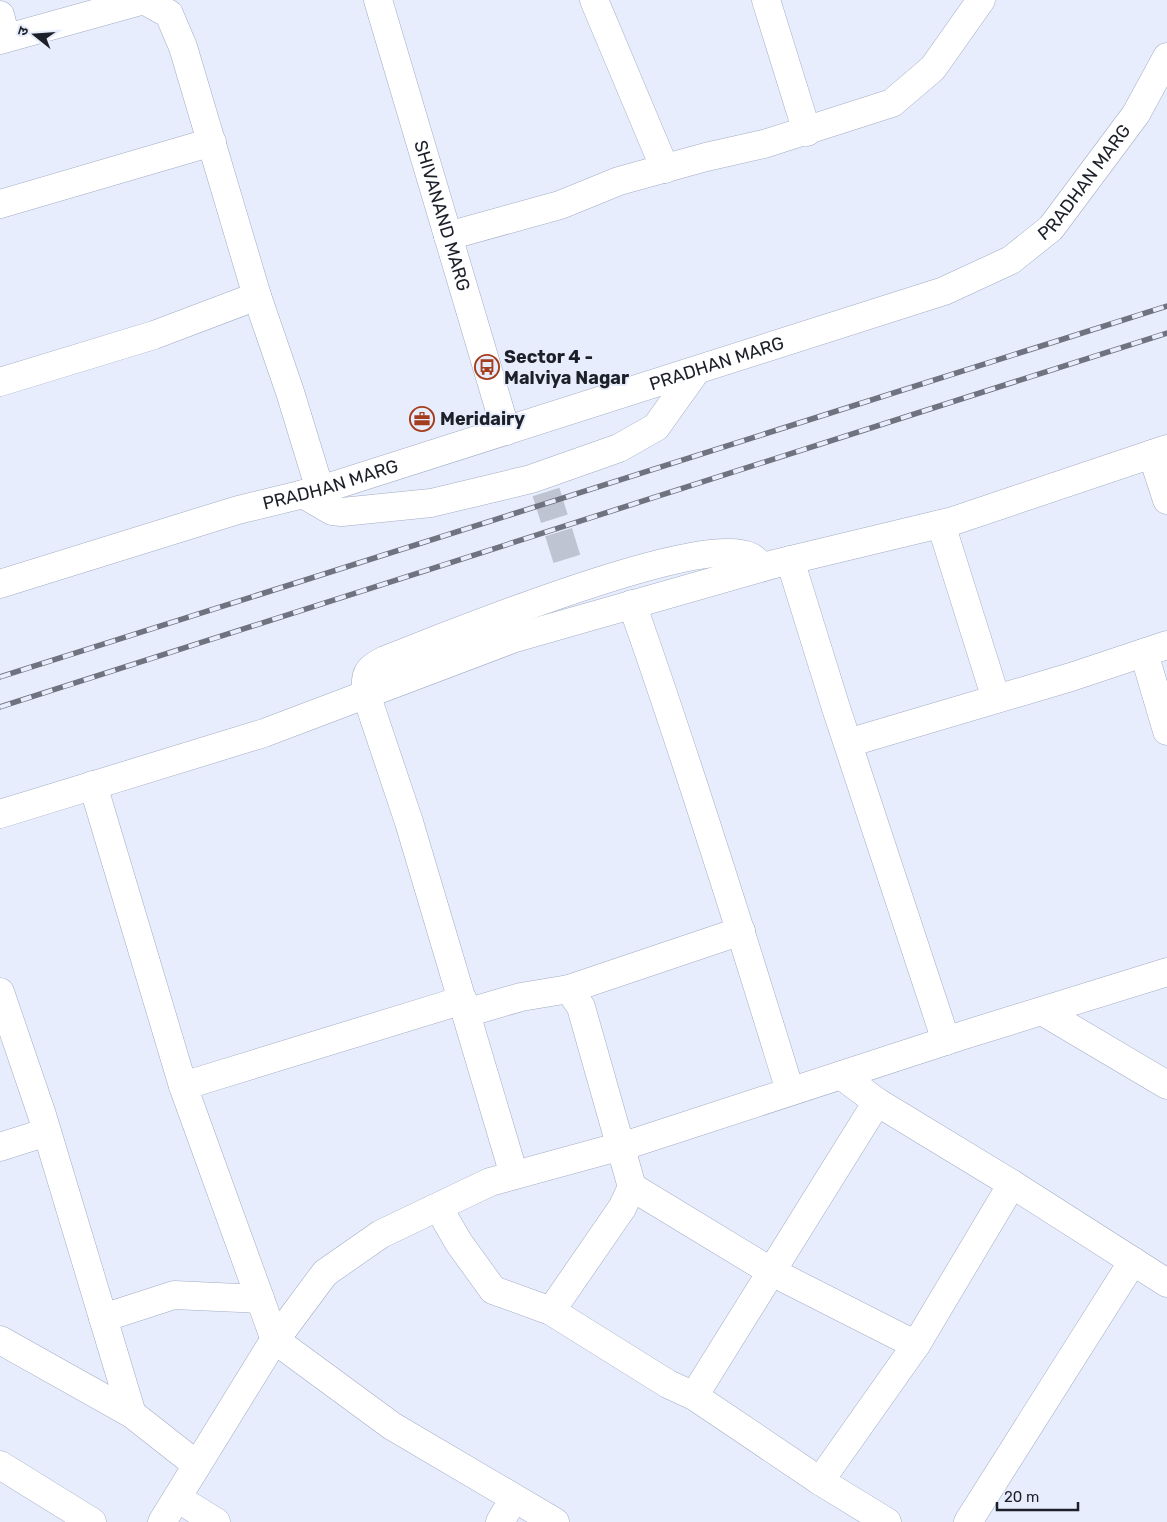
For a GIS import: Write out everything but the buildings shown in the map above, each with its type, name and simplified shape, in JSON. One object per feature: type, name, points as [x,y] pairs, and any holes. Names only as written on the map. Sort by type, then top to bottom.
[{"type":"street","points":[[2,31],[102,5],[144,0],[169,14],[182,47],[257,296],[290,392],[311,492],[332,511],[342,512],[431,503],[544,484],[619,448],[656,427],[696,371]]},
{"type":"street","name":"SHIVANAND MARG","points":[[378,0],[506,431]]},
{"type":"street","points":[[594,0],[665,169]]},
{"type":"street","points":[[766,0],[807,132]]},
{"type":"street","points":[[448,236],[560,205],[619,181],[807,132],[892,103],[934,68],[981,0]]},
{"type":"street","name":"PRADHAN MARG","points":[[0,584],[238,510],[311,492],[944,291],[1011,260],[1051,228],[1136,114],[1167,57]]},
{"type":"street","points":[[0,204],[212,142]]},
{"type":"street","points":[[0,382],[154,335],[257,296]]},
{"type":"street","points":[[0,814],[264,733],[515,638],[762,567],[941,524],[1159,452],[1167,500]]},
{"type":"street","points":[[941,524],[996,699]]},
{"type":"street","points":[[514,1175],[409,822],[366,694],[366,676],[372,667],[573,581],[679,559],[740,555],[751,557],[762,567]]},
{"type":"street","points":[[790,560],[946,1040]]},
{"type":"street","points":[[632,604],[669,708],[742,931],[790,1091]]},
{"type":"street","points":[[848,743],[1155,649],[1167,731]]},
{"type":"street","points":[[93,785],[183,1086],[275,1340],[392,1426],[555,1522]]},
{"type":"street","points":[[183,1086],[465,1006],[569,989],[742,931]]},
{"type":"street","points":[[162,1522],[275,1340],[325,1274],[381,1234],[490,1182],[619,1146],[946,1040],[1167,972]]},
{"type":"street","points":[[569,989],[581,1007],[632,1187],[772,1272],[916,1346]]},
{"type":"street","points":[[0,992],[47,1132],[132,1414]]},
{"type":"street","points":[[1042,1011],[1167,1085]]},
{"type":"street","points":[[841,1075],[877,1102],[1012,1184],[1167,1283]]},
{"type":"street","points":[[694,1396],[877,1102]]},
{"type":"street","points":[[0,1147],[47,1132]]},
{"type":"street","points":[[820,1481],[916,1346],[1012,1184]]},
{"type":"street","points":[[550,1311],[622,1208],[632,1187]]},
{"type":"street","points":[[438,1207],[459,1244],[493,1290],[550,1311],[668,1384],[694,1396],[820,1481],[887,1522]]},
{"type":"street","points":[[968,1522],[1134,1262]]},
{"type":"street","points":[[103,1318],[174,1295],[260,1299]]},
{"type":"street","points":[[0,1340],[132,1414],[197,1465]]},
{"type":"street","points":[[0,1466],[92,1522]]},
{"type":"street","points":[[177,1498],[216,1522]]},
{"type":"street","points":[[500,1522],[514,1498]]},
{"type":"tunnel","points":[[546,492],[571,572]]},
{"type":"railway","points":[[0,677],[1167,306]]},
{"type":"railway","points":[[0,707],[1167,333]]},
{"type":"place","name":"Sector 4 - Malviya Nagar","points":[[487,367]]},
{"type":"place","name":"Meridairy","points":[[422,419]]}]
